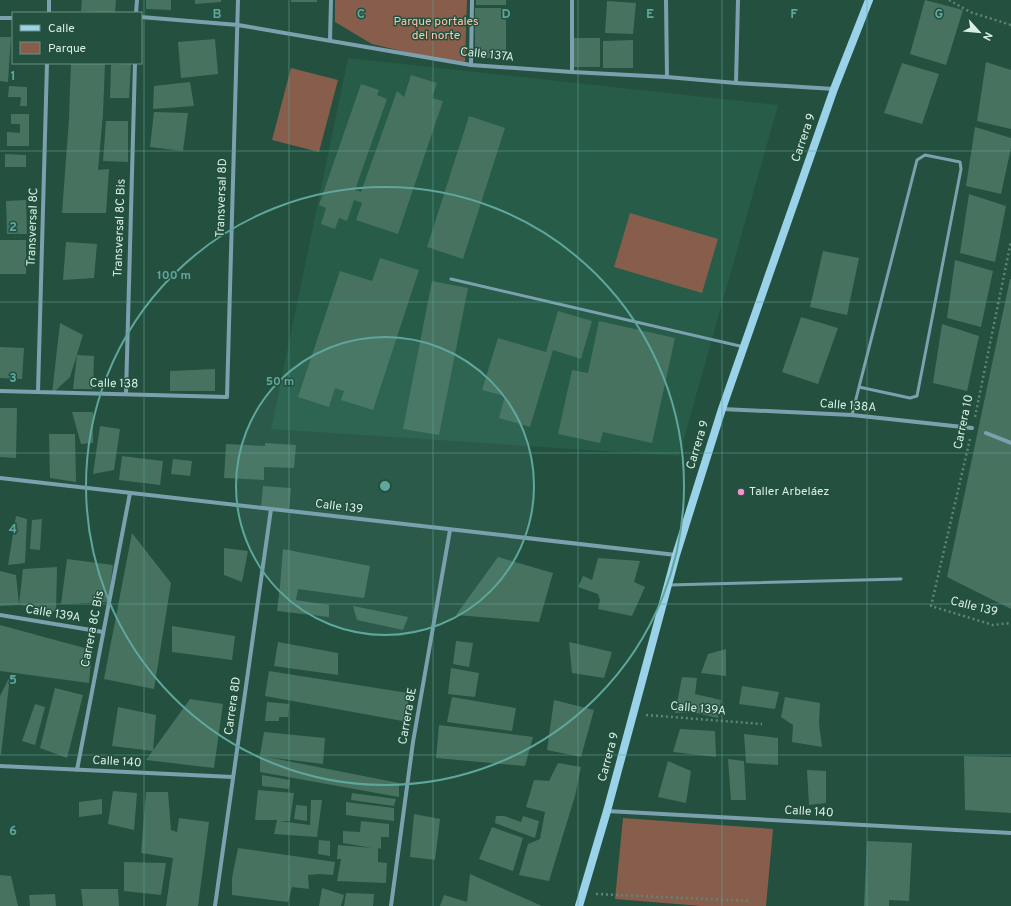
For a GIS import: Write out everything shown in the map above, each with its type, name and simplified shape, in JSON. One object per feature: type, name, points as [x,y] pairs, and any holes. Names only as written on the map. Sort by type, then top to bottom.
[{"type":"street","points":[[49,0],[49,12]]},
{"type":"street","points":[[136,12],[137,0]]},
{"type":"street","name":"Transversal 8D","points":[[227,397],[238,0]]},
{"type":"street","points":[[330,40],[331,0]]},
{"type":"street","points":[[471,65],[472,0]]},
{"type":"street","points":[[572,0],[572,72]]},
{"type":"street","points":[[666,0],[667,77]]},
{"type":"street","points":[[736,83],[738,0]]},
{"type":"street","name":"Carrera 9","points":[[579,906],[676,555],[722,409],[834,89],[869,0]]},
{"type":"street","name":"Calle 137A","points":[[142,17],[238,26],[330,40],[471,65],[834,89]]},
{"type":"street","points":[[0,18],[12,18]]},
{"type":"street","name":"Transversal 8C","points":[[38,392],[48,64]]},
{"type":"street","name":"Transversal 8C Bis","points":[[126,394],[135,64]]},
{"type":"street","name":"Calle 138","points":[[0,391],[227,397]]},
{"type":"street","name":"Calle 138A","points":[[722,409],[852,415],[972,428]]},
{"type":"street","points":[[986,433],[1011,443]]},
{"type":"street","name":"Calle 139","points":[[0,478],[676,555]]},
{"type":"street","name":"Carrera 8C Bis","points":[[77,770],[130,493]]},
{"type":"street","name":"Carrera 8D","points":[[215,906],[271,509]]},
{"type":"street","name":"Carrera 8E","points":[[391,906],[413,742],[450,530]]},
{"type":"street","name":"Calle 139A","points":[[0,615],[103,632]]},
{"type":"street","name":"Calle 140","points":[[0,766],[233,777]]},
{"type":"street","name":"Calle 140","points":[[606,811],[1011,833]]},
{"type":"lane","points":[[852,415],[859,387],[917,160],[925,155],[960,162],[961,168],[916,396],[910,398],[859,387]]},
{"type":"lane","points":[[451,279],[744,347]]},
{"type":"lane","points":[[668,585],[901,579]]},
{"type":"path","points":[[948,0],[970,12],[1011,25]]},
{"type":"path","name":"Carrera 10","points":[[932,606],[972,428],[1011,241]]},
{"type":"path","name":"Calle 139","points":[[932,606],[993,625],[1011,623]]},
{"type":"path","name":"Calle 139A","points":[[633,714],[762,724]]},
{"type":"path","points":[[583,894],[750,901]]},
{"type":"shaded area","points":[[348,58],[778,105],[679,456],[271,429]]},
{"type":"green space","name":"Parque portales del norte","points":[[335,0],[467,0],[465,62],[423,56],[372,44],[335,22]]},
{"type":"green space","points":[[291,68],[338,80],[319,152],[272,140]]},
{"type":"green space","points":[[630,213],[718,239],[702,293],[614,267]]},
{"type":"green space","points":[[623,818],[773,829],[766,906],[701,906],[615,899]]},
{"type":"building","points":[[82,0],[116,0],[115,12],[81,11]]},
{"type":"building","points":[[146,0],[171,0],[171,10],[146,9]]},
{"type":"building","points":[[195,0],[221,0],[221,2],[195,4]]},
{"type":"building","points":[[291,0],[317,0],[317,2],[291,2]]},
{"type":"building","points":[[476,0],[506,0],[506,5],[476,5]]},
{"type":"building","points":[[925,0],[963,10],[946,65],[910,54]]},
{"type":"building","points":[[607,1],[636,3],[633,34],[605,33]]},
{"type":"building","points":[[475,8],[506,8],[506,58],[475,58]]},
{"type":"building","points":[[0,37],[11,37],[8,82],[0,81]]},
{"type":"building","points":[[574,38],[600,38],[600,67],[574,67]]},
{"type":"building","points":[[215,39],[218,74],[181,78],[178,42]]},
{"type":"building","points":[[633,40],[633,68],[603,68],[603,41]]},
{"type":"building","points":[[986,62],[1011,70],[1011,129],[977,121]]},
{"type":"building","points":[[902,63],[939,74],[922,124],[884,113]]},
{"type":"building","points":[[71,64],[105,64],[103,114],[98,170],[109,169],[106,213],[62,213],[69,119]]},
{"type":"building","points":[[131,64],[129,98],[110,98],[111,65]]},
{"type":"building","points":[[411,75],[437,83],[432,98],[443,101],[398,234],[356,220],[362,203],[354,200],[347,221],[339,218],[335,229],[321,224],[326,208],[319,205],[361,84],[379,90],[377,95],[387,99],[355,190],[361,192],[397,91],[404,97]]},
{"type":"building","points":[[190,82],[194,106],[153,109],[154,86]]},
{"type":"building","points":[[9,86],[27,87],[27,106],[20,106],[21,97],[8,97]]},
{"type":"building","points":[[154,112],[188,113],[183,151],[150,147]]},
{"type":"building","points":[[11,114],[29,114],[29,146],[7,146],[7,132],[20,133],[20,124],[11,124]]},
{"type":"building","points":[[469,116],[505,128],[463,259],[427,247]]},
{"type":"building","points":[[106,121],[128,121],[128,162],[103,161]]},
{"type":"building","points":[[975,127],[1011,138],[1011,148],[1001,194],[966,186]]},
{"type":"building","points":[[5,154],[26,155],[26,167],[5,167]]},
{"type":"building","points":[[969,194],[1006,206],[995,262],[960,253]]},
{"type":"building","points":[[26,200],[27,234],[7,234],[6,201]]},
{"type":"building","points":[[0,240],[26,240],[26,274],[0,274]]},
{"type":"building","points":[[66,242],[97,244],[94,278],[63,280]]},
{"type":"building","points":[[823,251],[859,258],[847,315],[810,307]]},
{"type":"building","points":[[380,258],[419,270],[373,410],[341,400],[344,391],[335,388],[329,407],[298,397],[340,271],[372,281]]},
{"type":"building","points":[[955,260],[993,271],[981,327],[947,318]]},
{"type":"building","points":[[1011,279],[1011,609],[947,577]]},
{"type":"building","points":[[432,281],[468,288],[439,435],[403,429]]},
{"type":"building","points":[[558,311],[592,321],[581,359],[553,350],[530,427],[499,418],[505,396],[482,390],[498,338],[546,352]]},
{"type":"building","points":[[801,317],[838,328],[818,384],[782,372]]},
{"type":"building","points":[[599,321],[675,338],[652,443],[603,432],[600,443],[558,434],[572,370],[588,373]]},
{"type":"building","points":[[60,323],[83,335],[70,377],[52,394]]},
{"type":"building","points":[[942,324],[979,336],[967,391],[933,383]]},
{"type":"building","points":[[0,347],[24,348],[22,379],[0,378]]},
{"type":"building","points":[[77,355],[94,356],[93,389],[73,389]]},
{"type":"building","points":[[215,369],[215,391],[170,391],[170,371]]},
{"type":"building","points":[[0,408],[17,408],[16,458],[0,457]]},
{"type":"building","points":[[72,412],[93,412],[93,443],[81,444]]},
{"type":"building","points":[[100,426],[120,429],[114,470],[93,474]]},
{"type":"building","points":[[49,434],[75,434],[76,482],[50,478]]},
{"type":"building","points":[[265,443],[296,445],[294,468],[264,467],[264,480],[224,478],[226,444],[265,446]]},
{"type":"building","points":[[122,456],[163,461],[160,485],[119,480]]},
{"type":"building","points":[[173,459],[192,461],[190,476],[171,474]]},
{"type":"building","points":[[263,486],[291,488],[289,509],[261,507]]},
{"type":"building","points":[[16,516],[27,519],[25,563],[8,565]]},
{"type":"building","points":[[42,519],[40,550],[30,549],[32,520]]},
{"type":"building","points":[[132,533],[171,583],[154,689],[104,679]]},
{"type":"building","points":[[224,548],[248,551],[242,582],[224,575]]},
{"type":"building","points":[[283,549],[370,566],[364,598],[298,589],[296,600],[329,605],[329,617],[277,611]]},
{"type":"building","points":[[498,557],[553,573],[539,622],[456,615]]},
{"type":"building","points":[[598,558],[640,561],[634,582],[645,587],[632,616],[598,609],[600,600],[598,594],[578,587],[583,576],[592,580]]},
{"type":"building","points":[[67,559],[113,565],[108,602],[61,604]]},
{"type":"building","points":[[57,567],[56,612],[39,607],[19,605],[23,569]]},
{"type":"building","points":[[0,571],[16,575],[19,605],[0,606]]},
{"type":"building","points":[[353,606],[408,617],[403,630],[357,620]]},
{"type":"building","points":[[0,625],[92,650],[89,683],[0,671]]},
{"type":"building","points":[[172,626],[235,636],[232,660],[172,652]]},
{"type":"building","points":[[456,641],[473,643],[469,667],[453,664]]},
{"type":"building","points":[[278,642],[338,653],[338,675],[274,666]]},
{"type":"building","points":[[569,642],[612,652],[604,678],[572,673]]},
{"type":"building","points":[[726,649],[726,676],[701,673],[708,654]]},
{"type":"building","points":[[451,668],[479,673],[475,697],[448,694]]},
{"type":"building","points":[[269,671],[408,693],[408,722],[265,696]]},
{"type":"building","points":[[10,676],[1,755],[0,755],[0,696]]},
{"type":"building","points":[[682,677],[697,678],[695,694],[721,700],[718,718],[692,712],[675,713]]},
{"type":"building","points":[[742,686],[779,692],[775,709],[739,704]]},
{"type":"building","points":[[55,688],[83,695],[67,758],[40,748]]},
{"type":"building","points":[[452,697],[516,708],[512,731],[447,722]]},
{"type":"building","points":[[785,697],[820,703],[819,724],[822,747],[792,742],[793,725],[781,717]]},
{"type":"building","points":[[190,699],[223,704],[214,768],[146,760]]},
{"type":"building","points":[[554,700],[594,710],[581,757],[547,750]]},
{"type":"building","points":[[267,702],[289,704],[288,717],[279,717],[279,721],[265,721]]},
{"type":"building","points":[[35,704],[45,707],[35,745],[22,741]]},
{"type":"building","points":[[118,707],[156,715],[153,751],[112,746]]},
{"type":"building","points":[[439,725],[533,737],[525,766],[436,758]]},
{"type":"building","points":[[680,729],[715,731],[716,757],[673,752]]},
{"type":"building","points":[[264,732],[325,738],[323,764],[267,757],[399,783],[399,797],[260,772],[260,755]]},
{"type":"building","points":[[744,734],[778,738],[778,765],[746,763]]},
{"type":"building","points":[[964,756],[1011,757],[1011,813],[965,810]]},
{"type":"building","points":[[728,759],[744,761],[746,800],[731,800]]},
{"type":"building","points":[[668,761],[691,771],[686,803],[658,797]]},
{"type":"building","points":[[558,763],[581,767],[575,796],[549,881],[519,875],[528,844],[540,839],[545,812],[526,807],[534,780],[549,781]]},
{"type":"building","points":[[807,770],[826,771],[826,803],[809,805]]},
{"type":"building","points":[[262,775],[290,780],[289,789],[262,786]]},
{"type":"building","points":[[258,790],[294,793],[290,821],[279,821],[310,825],[311,800],[322,800],[317,837],[274,834],[277,820],[255,820]]},
{"type":"building","points":[[113,791],[137,793],[134,830],[108,824]]},
{"type":"building","points":[[146,792],[168,792],[171,830],[177,832],[179,818],[209,822],[198,906],[166,906],[173,858],[141,853]]},
{"type":"building","points":[[352,793],[396,799],[394,806],[351,800]]},
{"type":"building","points":[[102,799],[102,814],[79,817],[79,802]]},
{"type":"building","points":[[346,802],[394,808],[394,821],[346,815]]},
{"type":"building","points":[[296,805],[307,806],[307,821],[294,819]]},
{"type":"building","points":[[414,814],[440,819],[435,860],[410,857]]},
{"type":"building","points":[[496,816],[504,816],[521,822],[523,816],[539,821],[535,838],[495,823]]},
{"type":"building","points":[[361,821],[389,824],[389,837],[381,837],[381,849],[378,848],[378,862],[387,863],[386,883],[337,881],[341,859],[337,859],[338,845],[372,848],[343,843],[343,831],[360,832]]},
{"type":"building","points":[[492,827],[523,838],[513,871],[479,859]]},
{"type":"building","points":[[319,840],[330,841],[330,856],[318,854]]},
{"type":"building","points":[[867,841],[912,843],[909,901],[889,900],[889,906],[864,906]]},
{"type":"building","points":[[238,848],[335,862],[333,875],[308,875],[309,889],[292,887],[288,902],[232,895],[232,878]]},
{"type":"building","points":[[124,862],[166,863],[161,895],[124,891]]},
{"type":"building","points":[[470,874],[542,906],[440,906],[444,895],[467,902]]},
{"type":"building","points":[[0,875],[11,876],[18,906],[0,906]]},
{"type":"building","points":[[322,888],[344,895],[341,906],[319,906]]},
{"type":"building","points":[[81,889],[118,889],[119,906],[83,906]]},
{"type":"building","points":[[346,893],[374,894],[373,906],[344,906]]},
{"type":"building","points":[[55,894],[56,906],[30,906],[29,895]]},
{"type":"place","name":"Taller Arbeláez","points":[[741,492]]}]
